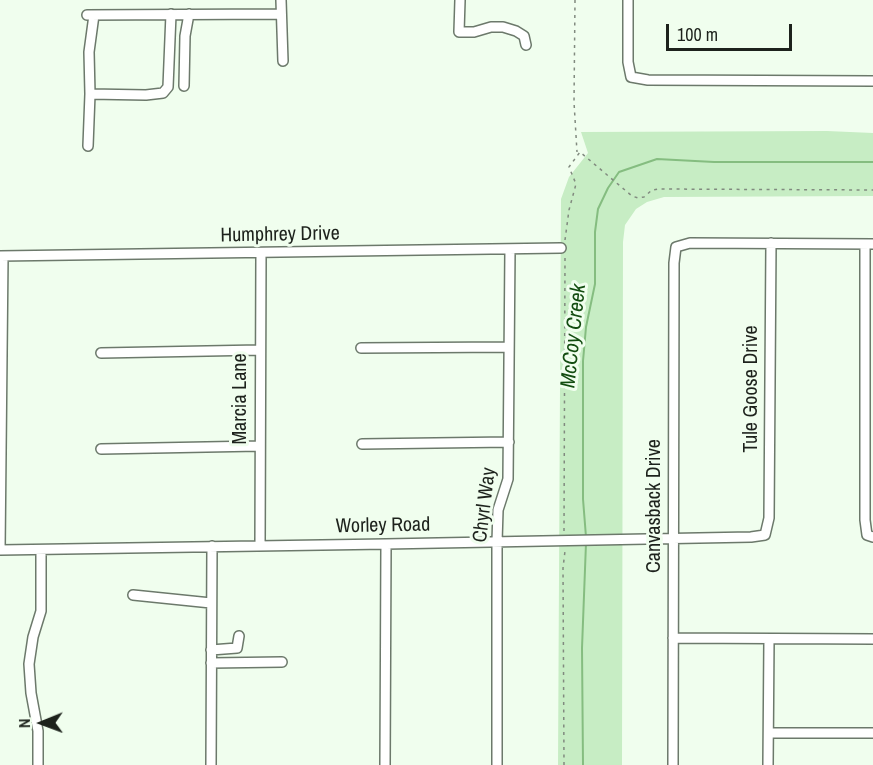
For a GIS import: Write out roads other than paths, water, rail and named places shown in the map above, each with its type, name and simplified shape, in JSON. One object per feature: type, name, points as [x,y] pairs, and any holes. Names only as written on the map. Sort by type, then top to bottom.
[{"type":"street","points":[[280,0],[283,61]]},
{"type":"street","points":[[460,0],[459,32],[503,27],[524,36],[526,45]]},
{"type":"street","points":[[628,0],[628,62],[631,77],[648,80],[873,81]]},
{"type":"street","points":[[90,94],[163,93],[168,87],[171,14]]},
{"type":"street","points":[[184,86],[185,36],[189,14]]},
{"type":"street","points":[[88,146],[91,15],[281,14]]},
{"type":"street","name":"Canvasback Drive","points":[[673,765],[674,263],[676,247],[690,243],[771,243]]},
{"type":"street","points":[[771,243],[869,244],[865,520],[870,536]]},
{"type":"street","name":"Tule Goose Drive","points":[[765,535],[770,518],[771,243]]},
{"type":"street","name":"Humphrey Drive","points":[[2,256],[510,249],[563,251]]},
{"type":"street","name":"Chyrl Way","points":[[497,765],[497,542],[498,510],[508,479],[510,249]]},
{"type":"street","name":"Marcia Lane","points":[[260,546],[261,253]]},
{"type":"street","points":[[0,550],[2,256]]},
{"type":"street","points":[[362,348],[509,347]]},
{"type":"street","points":[[101,353],[260,350]]},
{"type":"street","points":[[362,444],[509,442]]},
{"type":"street","points":[[101,449],[259,446]]},
{"type":"street","name":"Worley Road","points":[[0,550],[497,542],[566,537],[673,538],[765,535]]},
{"type":"street","points":[[385,765],[386,544]]},
{"type":"street","points":[[211,765],[212,546]]},
{"type":"street","points":[[38,765],[38,731],[31,693],[29,664],[33,637],[41,612],[40,550]]},
{"type":"street","points":[[133,595],[212,603]]},
{"type":"street","points":[[211,650],[237,648],[239,636]]},
{"type":"street","points":[[673,638],[873,639]]},
{"type":"street","points":[[768,765],[769,639]]},
{"type":"street","points":[[211,663],[282,662]]},
{"type":"street","points":[[769,733],[873,733]]},
{"type":"waterway","name":"McCoy Creek","points":[[586,537],[583,499],[583,361],[586,327],[595,284],[595,232],[598,209],[619,172],[657,159],[714,162],[873,162]]},
{"type":"waterway","name":"McCoy Creek","points":[[583,765],[582,648],[586,543]]}]
